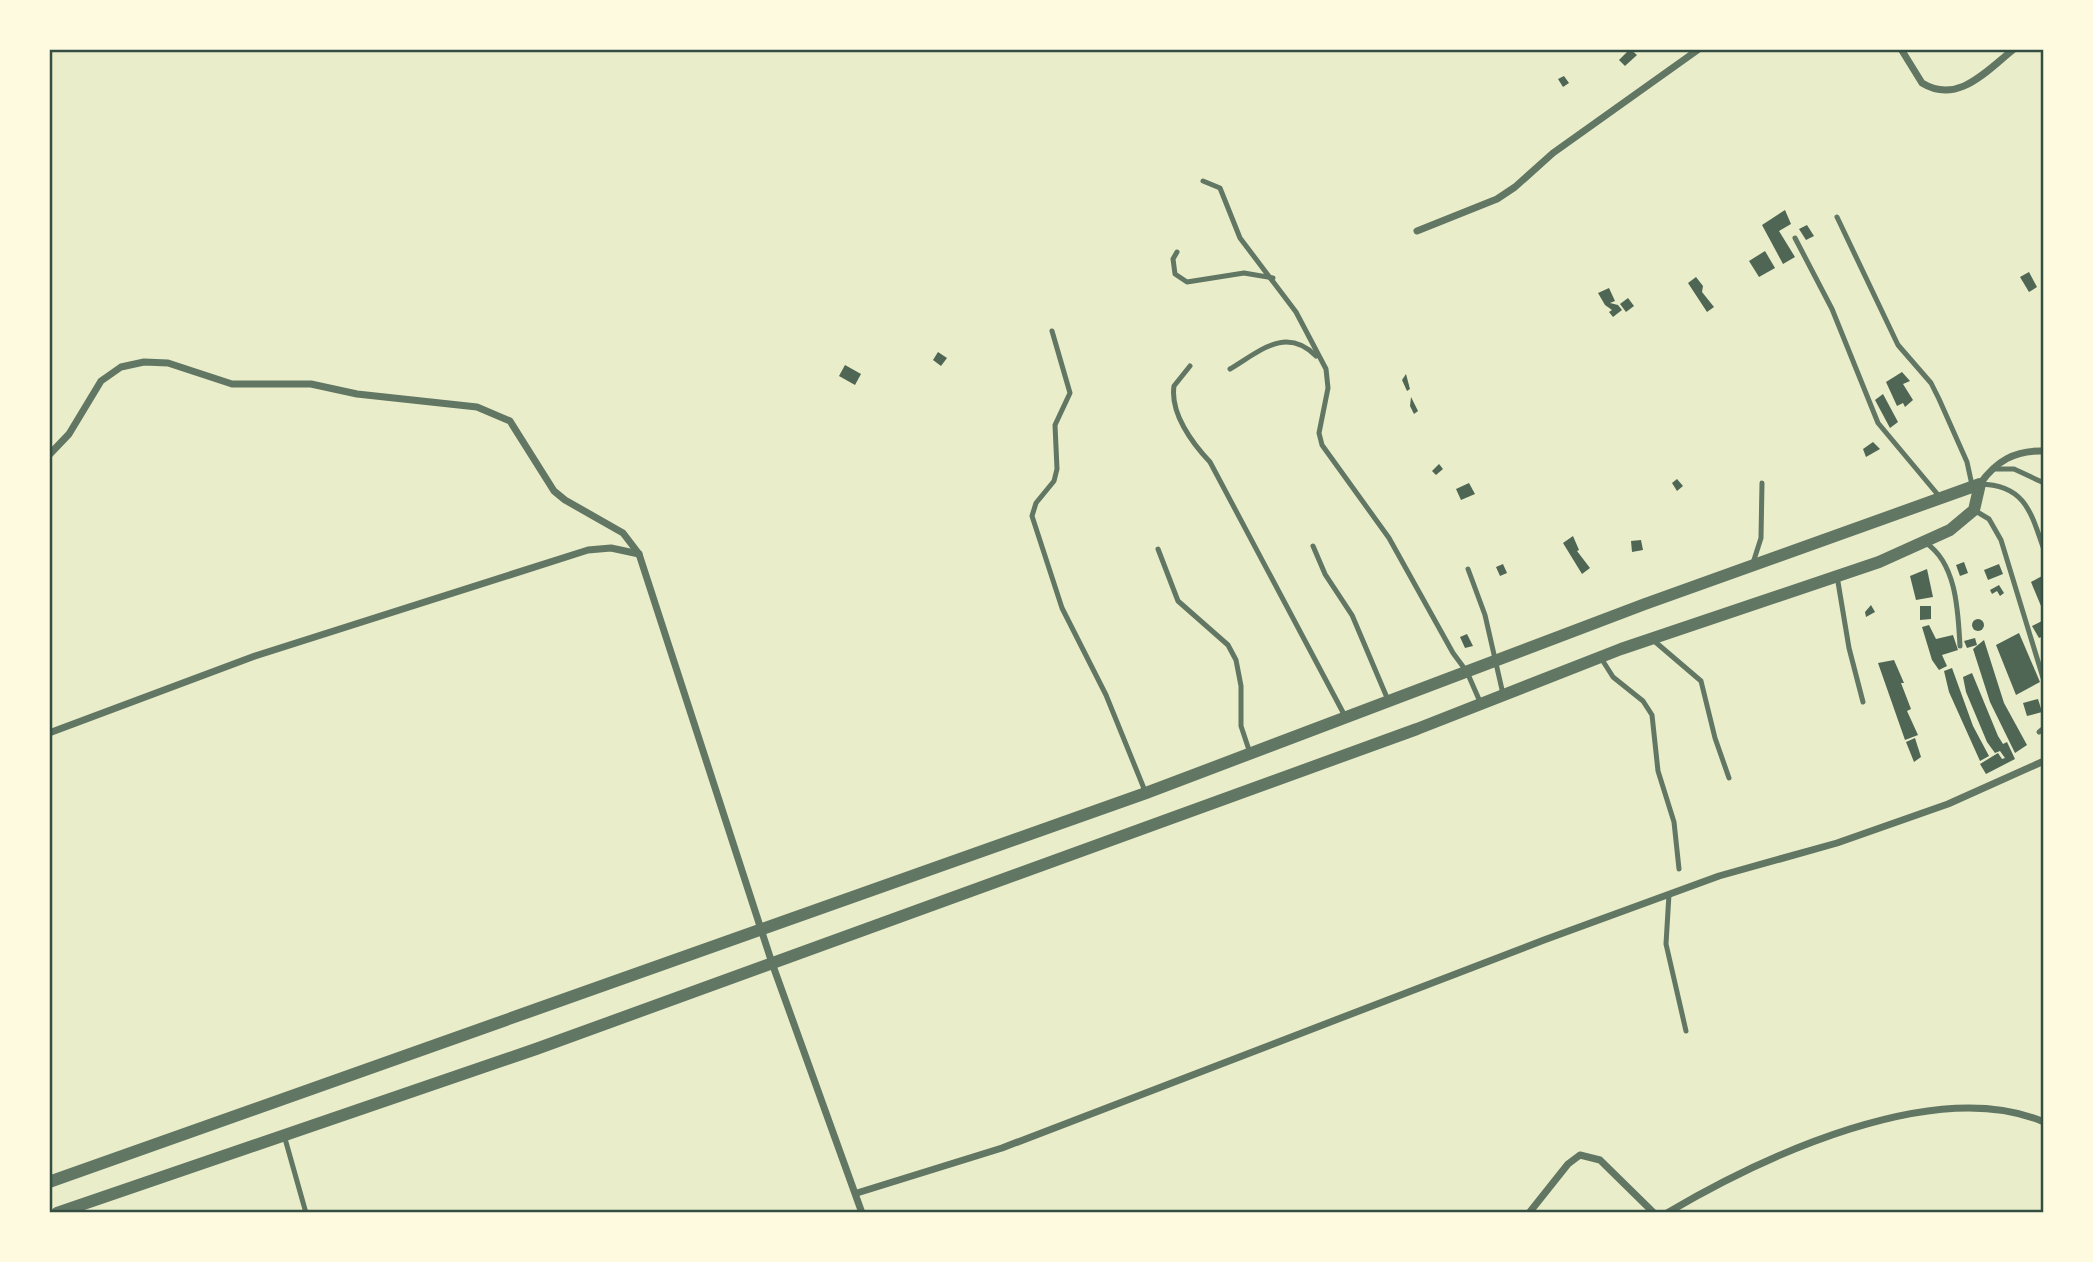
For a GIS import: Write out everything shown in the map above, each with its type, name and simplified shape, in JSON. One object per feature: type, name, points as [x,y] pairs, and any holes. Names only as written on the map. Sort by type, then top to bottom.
[{"type":"street","points":[[1418,231],[1497,199],[1515,187],[1553,153],[1699,49]]},
{"type":"street","points":[[1901,49],[1922,83],[1948,92],[1966,86],[2014,49]]},
{"type":"street","points":[[49,455],[69,434],[101,381],[121,367],[144,362],[168,363],[232,384],[311,384],[356,394],[477,407],[510,421],[554,491],[622,533],[639,554],[772,963],[862,1213]]},
{"type":"street","points":[[49,1182],[760,927],[1146,793],[1752,565],[1976,484],[1989,470],[2012,456],[2044,451]]},
{"type":"street","points":[[57,1213],[772,963],[1652,639],[1838,576],[1950,530],[1974,510],[1976,484]]},
{"type":"street","points":[[49,733],[255,656],[588,550],[611,548],[639,554]]},
{"type":"street","points":[[857,1194],[1002,1148],[1719,876],[1837,843],[1948,804],[2044,761]]},
{"type":"street","points":[[1667,1213],[1771,1157],[1860,1126],[1948,1109],[2025,1114],[2044,1122]]},
{"type":"street","points":[[1529,1213],[1568,1164],[1575,1158],[1586,1155],[1600,1160],[1654,1213]]},
{"type":"lane","points":[[1203,181],[1220,188],[1240,238],[1273,278],[1296,312],[1328,379],[1319,433],[1322,444],[1389,538],[1453,653],[1467,672],[1481,704]]},
{"type":"lane","points":[[1837,217],[1898,345],[1931,383],[1976,484],[2004,485],[2017,494],[2032,517],[2044,550]]},
{"type":"lane","points":[[1796,238],[1832,309],[1878,423],[1939,496]]},
{"type":"lane","points":[[1177,252],[1172,268],[1175,274],[1187,282],[1244,274],[1273,278]]},
{"type":"lane","points":[[1052,331],[1070,393],[1055,425],[1057,470],[1054,481],[1036,503],[1032,516],[1062,608],[1106,695],[1146,793]]},
{"type":"lane","points":[[1230,369],[1279,341],[1301,344],[1321,361]]},
{"type":"lane","points":[[1190,366],[1174,386],[1174,407],[1195,445],[1210,462],[1346,718]]},
{"type":"lane","points":[[1989,470],[2014,468],[2044,483]]},
{"type":"lane","points":[[1752,565],[1761,538],[1762,483]]},
{"type":"lane","points":[[1974,510],[1989,519],[2001,540],[2044,681]]},
{"type":"lane","points":[[1924,542],[1937,553],[1951,581],[1961,646]]},
{"type":"lane","points":[[1313,546],[1325,574],[1352,615],[1389,702]]},
{"type":"lane","points":[[1158,549],[1178,601],[1228,645],[1236,660],[1241,686],[1241,726],[1251,754]]},
{"type":"lane","points":[[1468,569],[1485,615],[1494,662],[1504,695]]},
{"type":"lane","points":[[1838,576],[1853,670],[1863,702]]},
{"type":"lane","points":[[1652,639],[1701,681],[1715,738],[1729,778]]},
{"type":"lane","points":[[1601,658],[1613,677],[1643,701],[1652,715],[1658,771],[1674,822],[1679,869]]},
{"type":"lane","points":[[1669,894],[1666,944],[1686,1031]]},
{"type":"lane","points":[[284,1135],[306,1213]]},
{"type":"building","points":[[1630,49],[1637,55],[1625,66],[1619,60]]},
{"type":"building","points":[[1564,76],[1569,83],[1563,87],[1558,79]]},
{"type":"building","points":[[1785,210],[1791,224],[1779,231],[1795,257],[1783,264],[1762,225]]},
{"type":"building","points":[[1807,225],[1814,236],[1806,240],[1799,229]]},
{"type":"building","points":[[1765,251],[1775,268],[1759,277],[1749,261]]},
{"type":"building","points":[[2029,272],[2037,287],[2029,292],[2020,277]]},
{"type":"building","points":[[1696,277],[1703,286],[1702,292],[1714,307],[1707,312],[1688,283]]},
{"type":"building","points":[[1609,288],[1615,301],[1610,303],[1618,305],[1622,310],[1613,317],[1609,312],[1612,310],[1605,305],[1598,293]]},
{"type":"building","points":[[1628,298],[1634,306],[1626,312],[1620,304]]},
{"type":"building","points":[[938,352],[947,358],[941,366],[933,360]]},
{"type":"building","points":[[845,365],[861,374],[855,385],[839,376]]},
{"type":"building","points":[[1902,372],[1910,381],[1903,384],[1913,400],[1905,407],[1903,403],[1897,406],[1886,382]]},
{"type":"building","points":[[1406,374],[1410,389],[1407,391],[1402,380]]},
{"type":"building","points":[[1883,394],[1898,422],[1890,428],[1875,400]]},
{"type":"building","points":[[1411,397],[1418,411],[1414,414],[1410,406]]},
{"type":"building","points":[[1873,442],[1880,449],[1866,457],[1863,449]]},
{"type":"building","points":[[1439,464],[1443,469],[1436,475],[1432,471]]},
{"type":"building","points":[[1677,479],[1683,486],[1677,491],[1672,483]]},
{"type":"building","points":[[1469,483],[1475,494],[1461,500],[1456,489]]},
{"type":"building","points":[[1573,536],[1579,550],[1577,551],[1590,568],[1582,574],[1563,543]]},
{"type":"building","points":[[1641,540],[1643,550],[1632,552],[1631,541]]},
{"type":"building","points":[[1964,562],[1968,573],[1960,576],[1956,565]]},
{"type":"building","points":[[1503,564],[1507,573],[1500,576],[1496,567]]},
{"type":"building","points":[[1999,564],[2003,574],[1988,580],[1984,570]]},
{"type":"building","points":[[1927,569],[1933,597],[1916,600],[1910,576]]},
{"type":"building","points":[[2042,576],[2044,604],[2041,606],[2031,582]]},
{"type":"building","points":[[1999,585],[2004,593],[2000,596],[1997,591],[1992,594],[1990,590]]},
{"type":"building","points":[[1871,605],[1875,612],[1866,617],[1865,612]]},
{"type":"building","points":[[1920,606],[1931,606],[1931,619],[1920,620]]},
{"type":"building","points":[[1978,619],[1984,625],[1978,631],[1972,625]]},
{"type":"building","points":[[2042,621],[2044,636],[2039,638],[2032,626]]},
{"type":"building","points":[[1929,625],[1936,639],[1953,635],[1958,650],[1942,655],[1947,666],[1939,670],[1932,660],[1922,627]]},
{"type":"building","points":[[2019,633],[2040,682],[2016,695],[1996,645]]},
{"type":"building","points":[[1467,634],[1473,646],[1465,648],[1460,637]]},
{"type":"building","points":[[1975,638],[1977,645],[1967,648],[1964,641]]},
{"type":"building","points":[[1984,640],[2004,703],[2027,745],[2015,753],[1990,702],[1973,649]]},
{"type":"building","points":[[1894,660],[1911,709],[1907,711],[1918,735],[1905,740],[1878,663]]},
{"type":"building","points":[[1952,668],[1973,726],[1989,756],[1980,761],[1949,692],[1944,671]]},
{"type":"building","points":[[1972,673],[1998,736],[2003,744],[2007,742],[2015,759],[1986,774],[1980,764],[1998,753],[2002,759],[2005,758],[2000,751],[1995,753],[1987,742],[1966,692],[1963,677]]},
{"type":"building","points":[[2038,699],[2042,712],[2027,716],[2023,703]]},
{"type":"building","points":[[1915,738],[1921,757],[1914,762],[1906,742]]}]
